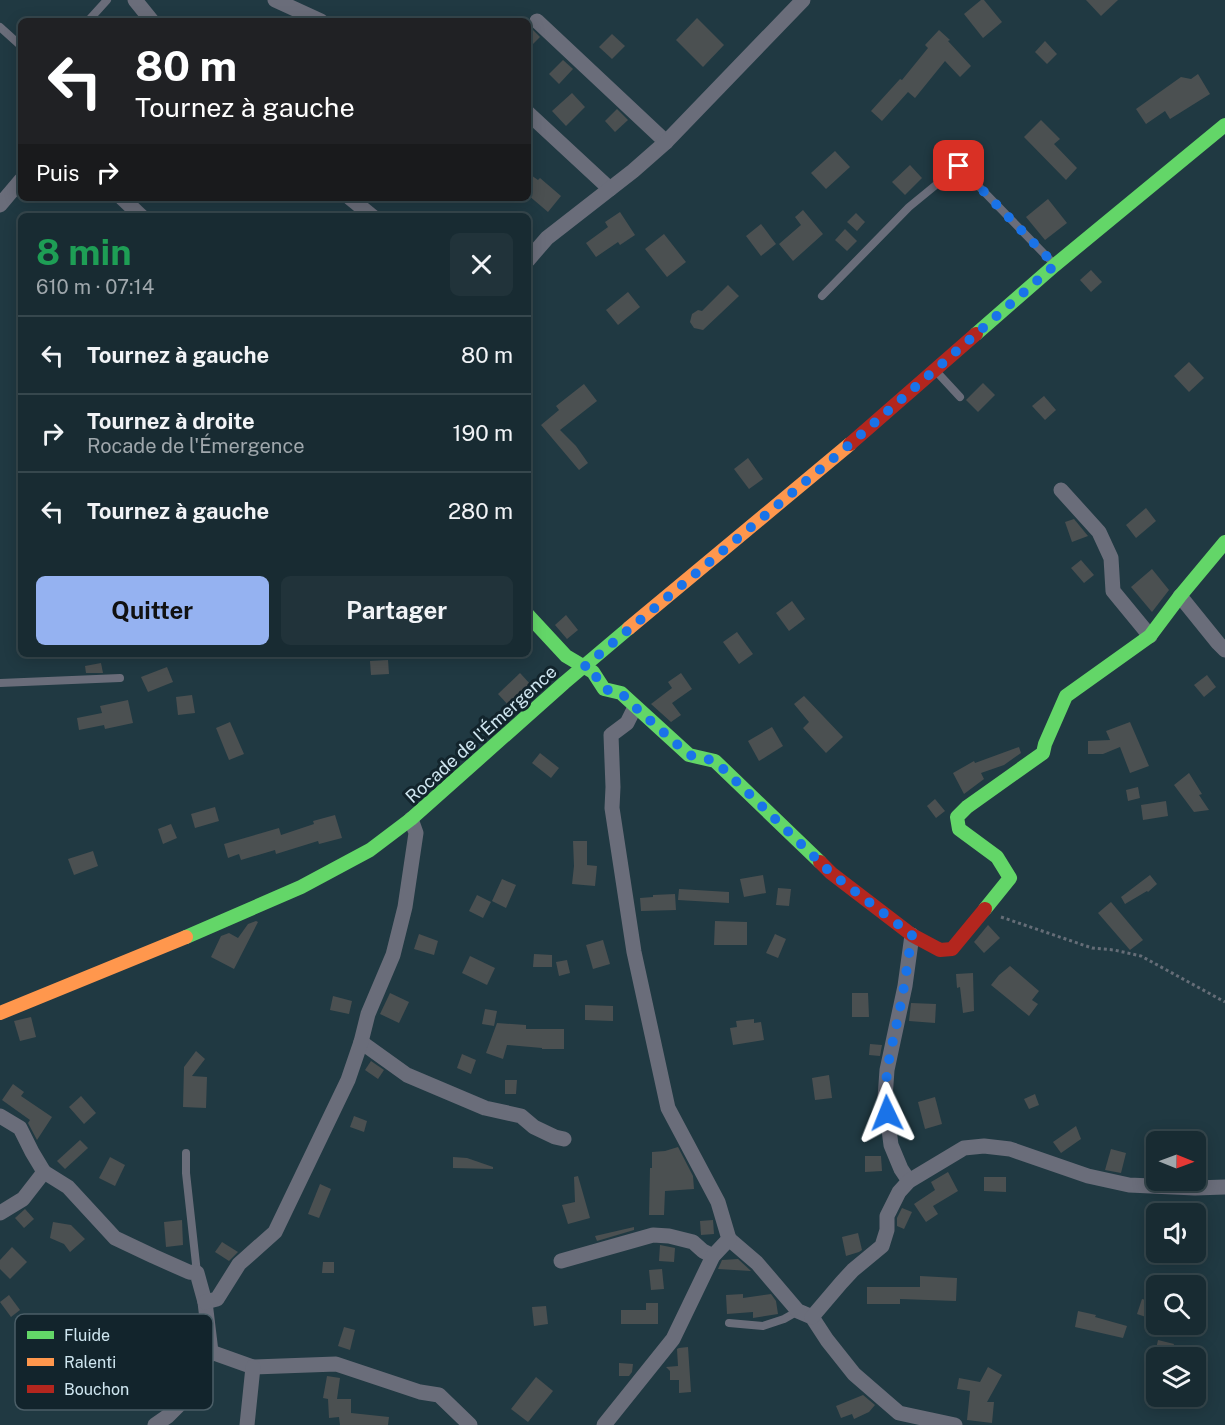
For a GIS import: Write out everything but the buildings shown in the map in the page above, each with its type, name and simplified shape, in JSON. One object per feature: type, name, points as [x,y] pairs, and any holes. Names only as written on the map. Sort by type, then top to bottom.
[{"type":"street","points":[[135,0],[150,18]]},
{"type":"street","points":[[275,0],[314,18]]},
{"type":"street","points":[[531,257],[547,238],[666,142],[803,0]]},
{"type":"street","points":[[537,21],[666,142]]},
{"type":"street","points":[[531,116],[610,189]]},
{"type":"street","name":"Rocade de l'Émergence","points":[[0,1013],[301,888],[370,850],[411,819],[513,727],[842,451],[1055,265],[1225,125]]},
{"type":"street","points":[[0,205],[18,184]]},
{"type":"street","points":[[125,201],[138,213]]},
{"type":"street","points":[[354,201],[368,213]]},
{"type":"street","points":[[1061,490],[1099,532],[1111,558],[1113,591],[1150,636]]},
{"type":"street","points":[[531,618],[566,656],[593,672],[604,689],[621,693],[689,755],[715,761],[831,873],[912,935],[940,950],[952,950],[1010,878],[997,857],[959,829],[957,817],[967,807],[1043,753],[1066,696],[1150,636],[1225,542]]},
{"type":"street","points":[[1180,596],[1225,650]]},
{"type":"street","points":[[635,707],[627,723],[611,735],[612,808],[634,952],[668,1108],[717,1202],[729,1239],[757,1263],[805,1314],[854,1374],[899,1413],[955,1425]]},
{"type":"street","points":[[205,1302],[218,1299],[239,1264],[275,1232],[344,1090],[368,1014],[393,955],[405,907],[416,833],[411,819]]},
{"type":"street","points":[[909,1181],[891,1145],[885,1098],[887,1070],[905,986],[912,935]]},
{"type":"street","points":[[361,1042],[408,1075],[485,1108],[521,1116],[534,1127],[564,1139]]},
{"type":"street","points":[[0,1116],[21,1128],[44,1172],[68,1187],[115,1238],[189,1272],[197,1273],[206,1314]]},
{"type":"street","points":[[805,1314],[882,1246],[887,1230],[887,1216],[899,1192],[909,1181],[964,1148],[984,1146],[1010,1149],[1088,1176],[1129,1185],[1225,1187]]},
{"type":"street","points":[[0,1213],[23,1199],[44,1172]]},
{"type":"street","points":[[561,1262],[653,1235],[693,1242],[713,1256]]},
{"type":"street","points":[[604,1425],[673,1339],[713,1256],[729,1239]]},
{"type":"street","points":[[213,1353],[253,1367],[336,1364],[420,1392],[439,1395],[470,1425]]},
{"type":"street","points":[[248,1425],[253,1367]]},
{"type":"street","points":[[154,1425],[174,1410]]},
{"type":"lane","points":[[91,18],[107,0]]},
{"type":"lane","points":[[0,27],[18,43]]},
{"type":"lane","points":[[822,296],[909,207],[959,166],[1055,265]]},
{"type":"lane","points":[[934,369],[960,397]]},
{"type":"lane","points":[[0,683],[120,678]]},
{"type":"lane","points":[[186,1153],[186,1173],[197,1273]]},
{"type":"lane","points":[[729,1323],[763,1326],[805,1314]]},
{"type":"path","points":[[982,910],[1092,948],[1142,956],[1225,1002]]},
{"type":"traffic: fast","points":[[976,334],[1055,265],[1225,125]]},
{"type":"traffic: fast","points":[[985,909],[1010,878],[997,857],[959,829],[957,817],[967,807],[1043,753],[1066,696],[1150,636],[1225,542]]},
{"type":"traffic: fast","points":[[531,618],[566,656],[593,672],[604,689],[621,693],[689,755],[715,761],[820,862]]},
{"type":"traffic: fast","points":[[186,937],[301,887],[370,850],[411,819],[629,628]]},
{"type":"traffic: slow","points":[[629,628],[850,444]]},
{"type":"traffic: slow","points":[[0,1013],[186,937]]},
{"type":"traffic: jam","points":[[850,444],[976,334]]},
{"type":"traffic: jam","points":[[820,862],[912,935],[940,950],[952,949],[985,909]]},
{"type":"route","points":[[887,1113],[885,1098],[887,1070],[905,986],[912,935],[831,873],[715,761],[689,755],[621,693],[604,689],[593,672],[584,667],[842,451],[1055,265],[959,166]]}]
